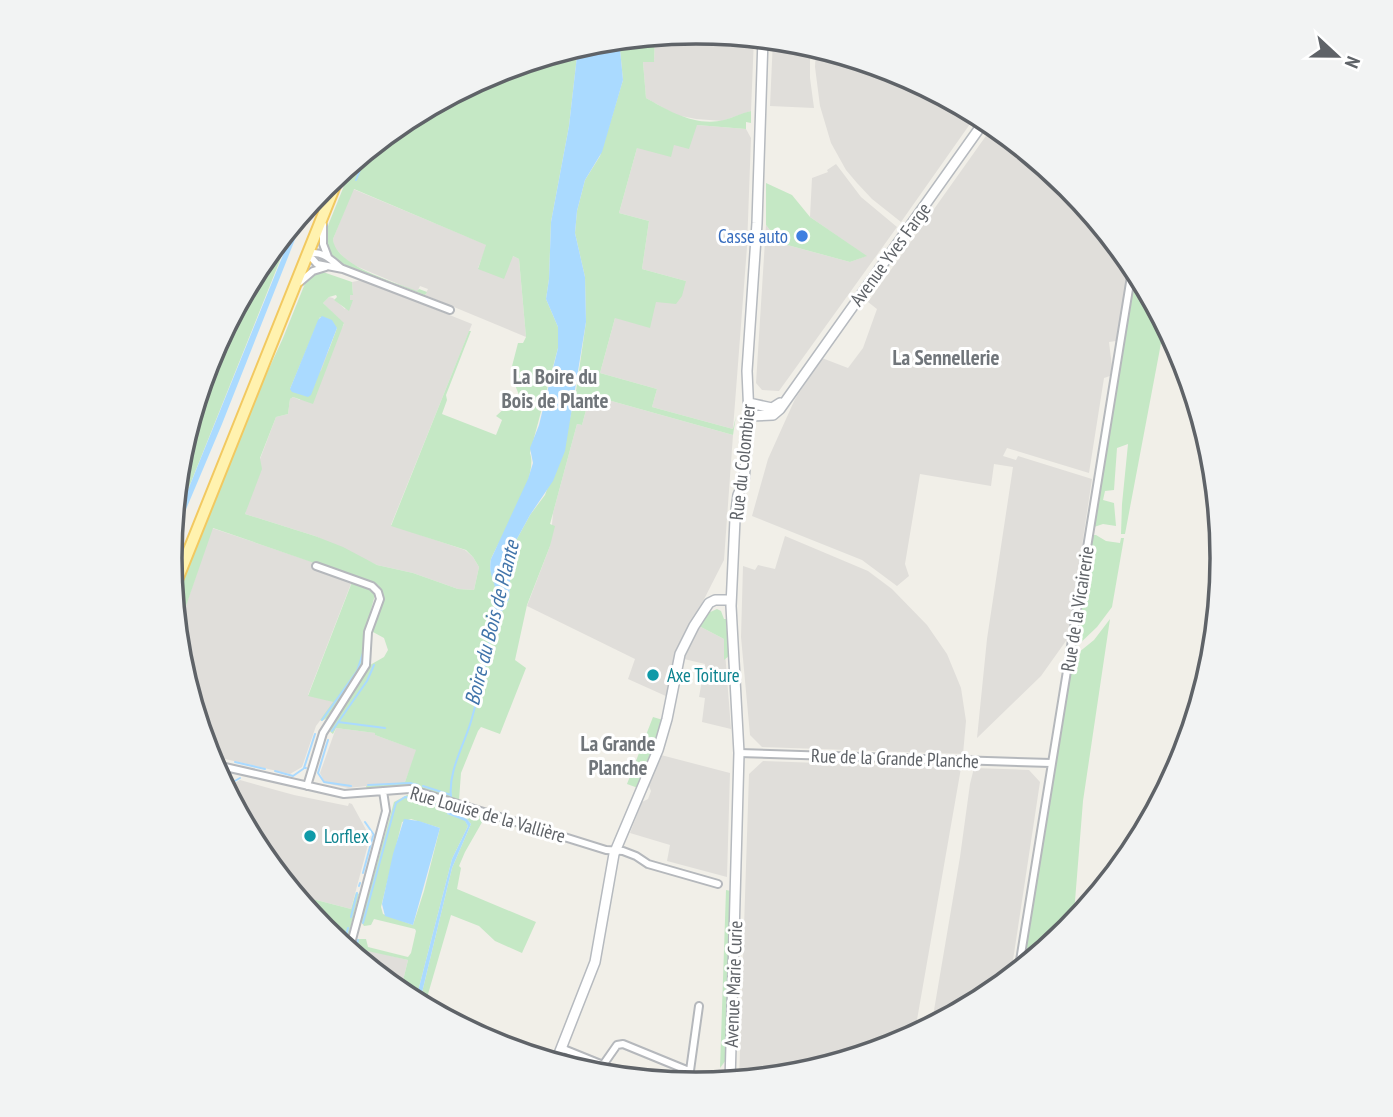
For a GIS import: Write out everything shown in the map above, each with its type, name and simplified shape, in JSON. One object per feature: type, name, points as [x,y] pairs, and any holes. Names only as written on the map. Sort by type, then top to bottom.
[{"type":"main road","name":"Rue du Colombier","points":[[736,886],[739,753],[731,603],[735,519],[738,495],[744,481],[750,403],[747,371],[757,223],[763,48]]},
{"type":"main road","name":"Avenue Yves Farge","points":[[749,416],[776,412],[979,129]]},
{"type":"main road","points":[[182,567],[330,198]]},
{"type":"main road","name":"Avenue Yves Farge","points":[[750,403],[767,408],[776,407],[793,389]]},
{"type":"main road","points":[[559,1055],[597,956],[615,850],[635,809],[658,750],[680,654],[712,601],[731,603]]},
{"type":"main road","name":"Avenue Marie Curie","points":[[730,1072],[736,886]]},
{"type":"street","points":[[323,216],[323,239],[328,257]]},
{"type":"street","points":[[343,269],[328,257],[313,252],[308,254],[317,264],[343,269],[450,310]]},
{"type":"street","points":[[294,287],[313,271],[328,267]]},
{"type":"street","name":"Rue de la Vicairerie","points":[[1020,959],[1130,282]]},
{"type":"street","points":[[307,786],[323,733],[366,665],[368,632],[380,599],[379,592],[372,586],[316,566]]},
{"type":"street","name":"Rue de la Grande Planche","points":[[739,753],[1051,763]]},
{"type":"street","name":"Rue Louise de la Vallière","points":[[227,768],[344,794],[413,790],[606,850],[636,856],[648,864],[718,884]]},
{"type":"street","points":[[352,941],[386,811],[383,791]]},
{"type":"street","points":[[603,1064],[617,1045],[623,1044],[690,1071],[699,1006]]},
{"type":"street","points":[[561,1048],[600,1064]]},
{"type":"shaded area","points":[[696,44],[754,47],[751,111],[722,121],[676,115],[646,98],[643,62],[654,62],[655,46]]},
{"type":"shaded area","points":[[773,50],[810,57],[814,108],[770,106]]},
{"type":"shaded area","points":[[815,58],[862,71],[924,97],[970,123],[901,222],[857,183],[846,170],[831,143],[820,106]]},
{"type":"shaded area","points":[[697,125],[746,129],[751,138],[747,247],[733,429],[652,407],[657,389],[600,373],[615,318],[656,302],[686,281],[642,269],[649,221],[619,213],[637,148],[674,145]]},
{"type":"shaded area","points":[[987,134],[1036,171],[1084,219],[1127,278],[1116,341],[1109,342],[1112,367],[1110,376],[1104,378],[1089,473],[1007,448],[1003,456],[1016,460],[1018,456],[1092,479],[1068,638],[1041,676],[977,738],[987,639],[1013,467],[994,464],[991,486],[920,474],[905,564],[909,576],[897,586],[862,560],[752,516],[768,459],[795,399],[822,358],[848,368],[863,348],[877,309],[868,302]]},
{"type":"shaded area","points":[[836,164],[861,197],[897,227],[779,391],[762,390],[756,383],[766,225],[780,243],[850,262],[866,256],[810,217],[812,178],[828,172],[827,170]]},
{"type":"shaded area","points":[[353,189],[487,245],[478,268],[513,256],[519,259],[526,337],[425,295],[428,289],[420,286],[417,292],[349,263],[334,247],[333,239]]},
{"type":"shaded area","points":[[362,280],[472,324],[391,525],[465,550],[479,567],[474,590],[458,589],[413,573],[377,565],[315,536],[245,514],[260,459],[276,417],[288,414],[290,399],[293,397],[300,400],[344,324],[323,303],[329,297],[333,298],[345,309],[350,295],[353,294],[352,282]]},
{"type":"shaded area","points":[[590,395],[733,435],[724,560],[694,619],[668,697],[628,679],[635,659],[527,606],[550,546],[553,513],[577,424],[582,425]]},
{"type":"shaded area","points":[[212,528],[354,576],[308,695],[334,702],[316,726],[302,767],[290,774],[223,758],[199,692],[185,610]]},
{"type":"shaded area","points":[[785,536],[868,571],[892,589],[927,625],[947,654],[961,688],[966,721],[963,754],[762,747],[750,735],[741,637],[743,566],[755,570],[758,565],[775,569]]},
{"type":"shaded area","points":[[699,626],[724,639],[731,729],[702,722],[705,698],[699,697],[705,664],[684,659]]},
{"type":"shaded area","points":[[336,728],[376,733],[375,735],[417,750],[405,782],[348,788],[325,783],[320,773]]},
{"type":"shaded area","points":[[661,755],[730,773],[727,877],[667,861],[670,845],[630,833],[642,802],[648,799],[651,791],[649,786]]},
{"type":"shaded area","points":[[763,761],[961,768],[916,1023],[830,1056],[739,1071],[749,774]]},
{"type":"shaded area","points":[[974,768],[1029,770],[1040,782],[1012,965],[933,1015],[960,857]]},
{"type":"shaded area","points":[[240,780],[294,795],[348,806],[349,803],[352,804],[370,837],[351,909],[309,898],[269,844],[234,784]]},
{"type":"shaded area","points":[[360,948],[408,960],[403,981]]},
{"type":"green space","points":[[655,46],[654,62],[643,62],[646,98],[693,120],[714,122],[751,111],[751,123],[746,122],[746,129],[697,125],[689,149],[674,145],[671,157],[637,148],[619,213],[649,221],[642,269],[686,281],[682,296],[676,304],[656,302],[650,328],[615,318],[600,373],[657,389],[652,407],[733,429],[736,416],[733,435],[590,395],[582,425],[577,424],[550,524],[555,526],[550,546],[527,605],[515,660],[526,668],[500,734],[481,727],[478,731],[461,773],[459,800],[410,786],[367,789],[366,786],[405,782],[416,750],[375,733],[336,728],[333,734],[329,731],[370,665],[384,657],[388,650],[384,638],[373,632],[382,603],[378,585],[213,528],[185,610],[183,580],[196,538],[218,480],[306,281],[323,272],[352,282],[353,295],[350,295],[350,300],[353,300],[349,311],[334,300],[336,295],[323,303],[344,323],[313,404],[293,397],[290,399],[288,414],[276,417],[260,458],[262,469],[245,514],[315,536],[377,565],[413,573],[458,589],[474,590],[479,567],[466,550],[391,526],[469,331],[442,414],[496,435],[502,420],[496,416],[519,395],[515,385],[517,373],[511,370],[518,343],[523,343],[526,337],[519,259],[513,256],[504,279],[478,269],[486,245],[354,189],[333,239],[336,249],[367,272],[417,291],[419,289],[427,292],[425,295],[345,265],[333,257],[326,247],[325,236],[345,183],[383,150],[439,113],[469,97],[531,71],[577,58],[569,126],[551,222],[546,299],[558,327],[558,348],[530,453],[531,463],[525,490],[491,559],[496,592],[491,624],[494,626],[509,599],[512,548],[530,515],[545,495],[566,436],[586,322],[585,277],[575,233],[577,211],[585,180],[600,156],[623,80],[620,50]],"holes":[[[320,317],[337,328],[321,371],[290,389]]]},
{"type":"green space","points":[[766,183],[792,195],[810,217],[867,256],[850,262],[780,243],[766,225]]},
{"type":"green space","points":[[284,252],[186,496],[199,425],[221,362],[251,301]]},
{"type":"green space","points":[[1132,286],[1162,339],[1125,534],[1121,534],[1128,444],[1117,448],[1114,490],[1105,491],[1103,500],[1114,503],[1116,526],[1103,524],[1094,527]]},
{"type":"green space","points":[[1092,535],[1120,543],[1121,538],[1124,538],[1112,607],[1097,627],[1074,649]]},
{"type":"green space","points":[[352,582],[371,589],[375,595],[364,635],[365,661],[327,718],[322,721],[320,720],[333,702],[308,696]]},
{"type":"green space","points":[[717,609],[726,619],[729,656],[724,660],[724,639],[699,626],[708,613]]},
{"type":"green space","points":[[1110,619],[1083,801],[1074,908],[1028,952],[1026,942],[1073,657],[1094,640]]},
{"type":"green space","points":[[653,717],[663,720],[638,788],[627,784]]},
{"type":"green space","points":[[407,795],[448,805],[447,814],[465,820],[468,826],[452,859],[418,991],[403,981],[408,960],[362,950],[355,944],[357,939],[366,939],[368,947],[408,957],[415,929],[374,919],[371,925],[364,926],[361,922],[394,802]],"holes":[[[411,819],[440,828],[413,925],[383,914],[381,907],[402,822]]]},
{"type":"green space","points":[[451,806],[485,817],[459,866],[461,868],[457,889],[536,922],[522,953],[495,941],[479,926],[451,915],[427,997],[422,993],[452,868],[471,824],[467,819],[450,812]]},
{"type":"green space","points":[[726,890],[731,891],[726,1060],[720,1068]]},
{"type":"green space","points":[[356,892],[359,894],[348,937],[309,898],[351,909]]},
{"type":"water","name":"Boire du Bois de Plante","points":[[620,50],[623,80],[602,152],[585,180],[577,211],[575,233],[585,277],[586,322],[565,451],[553,481],[512,548],[509,599],[491,627],[496,592],[491,559],[528,479],[533,463],[530,448],[539,425],[558,348],[558,327],[546,299],[551,222],[569,126],[577,58]]},
{"type":"water","points":[[297,233],[184,514],[186,496],[286,248]]},
{"type":"water","points":[[322,316],[332,320],[337,328],[308,397],[290,389]]},
{"type":"water","points":[[448,805],[451,806],[450,812],[467,819],[471,824],[452,868],[422,993],[418,991],[452,859],[468,826],[465,821],[447,814]]},
{"type":"water","points":[[404,819],[440,828],[413,925],[385,916],[382,904]]},
{"type":"waterway","points":[[356,180],[361,168]]},
{"type":"waterway","name":"Boire du Bois de Plante","points":[[451,797],[452,777],[478,695],[492,626]]},
{"type":"waterway","points":[[322,720],[357,671],[363,653]]},
{"type":"waterway","points":[[332,731],[367,681],[374,665]]},
{"type":"waterway","points":[[338,722],[385,728]]},
{"type":"waterway","points":[[306,768],[315,734]]},
{"type":"waterway","points":[[328,740],[318,773],[324,782],[351,786]]},
{"type":"waterway","points":[[235,762],[265,769]]},
{"type":"waterway","points":[[275,771],[293,776],[303,769]]},
{"type":"waterway","points":[[233,782],[240,778]]},
{"type":"waterway","points":[[368,785],[418,785]]},
{"type":"waterway","points":[[423,786],[451,795]]},
{"type":"waterway","points":[[363,923],[396,803],[405,797],[430,803]]},
{"type":"waterway","points":[[436,805],[448,809]]},
{"type":"waterway","points":[[365,822],[374,835]]},
{"type":"waterway","points":[[363,873],[373,836]]},
{"type":"waterway","points":[[351,917],[357,893]]},
{"type":"waterway","points":[[346,935],[348,928]]},
{"type":"waterway","points":[[357,946],[358,940]]},
{"type":"place","name":"Casse auto","points":[[802,236]]},
{"type":"place","name":"Axe Toiture","points":[[653,675]]},
{"type":"place","name":"Lorflex","points":[[310,836]]},
{"type":"district","name":"La Sennellerie","points":[[946,358]]},
{"type":"district","name":"La Boire du Bois de Plante","points":[[555,389]]},
{"type":"district","name":"La Grande Planche","points":[[618,756]]}]
